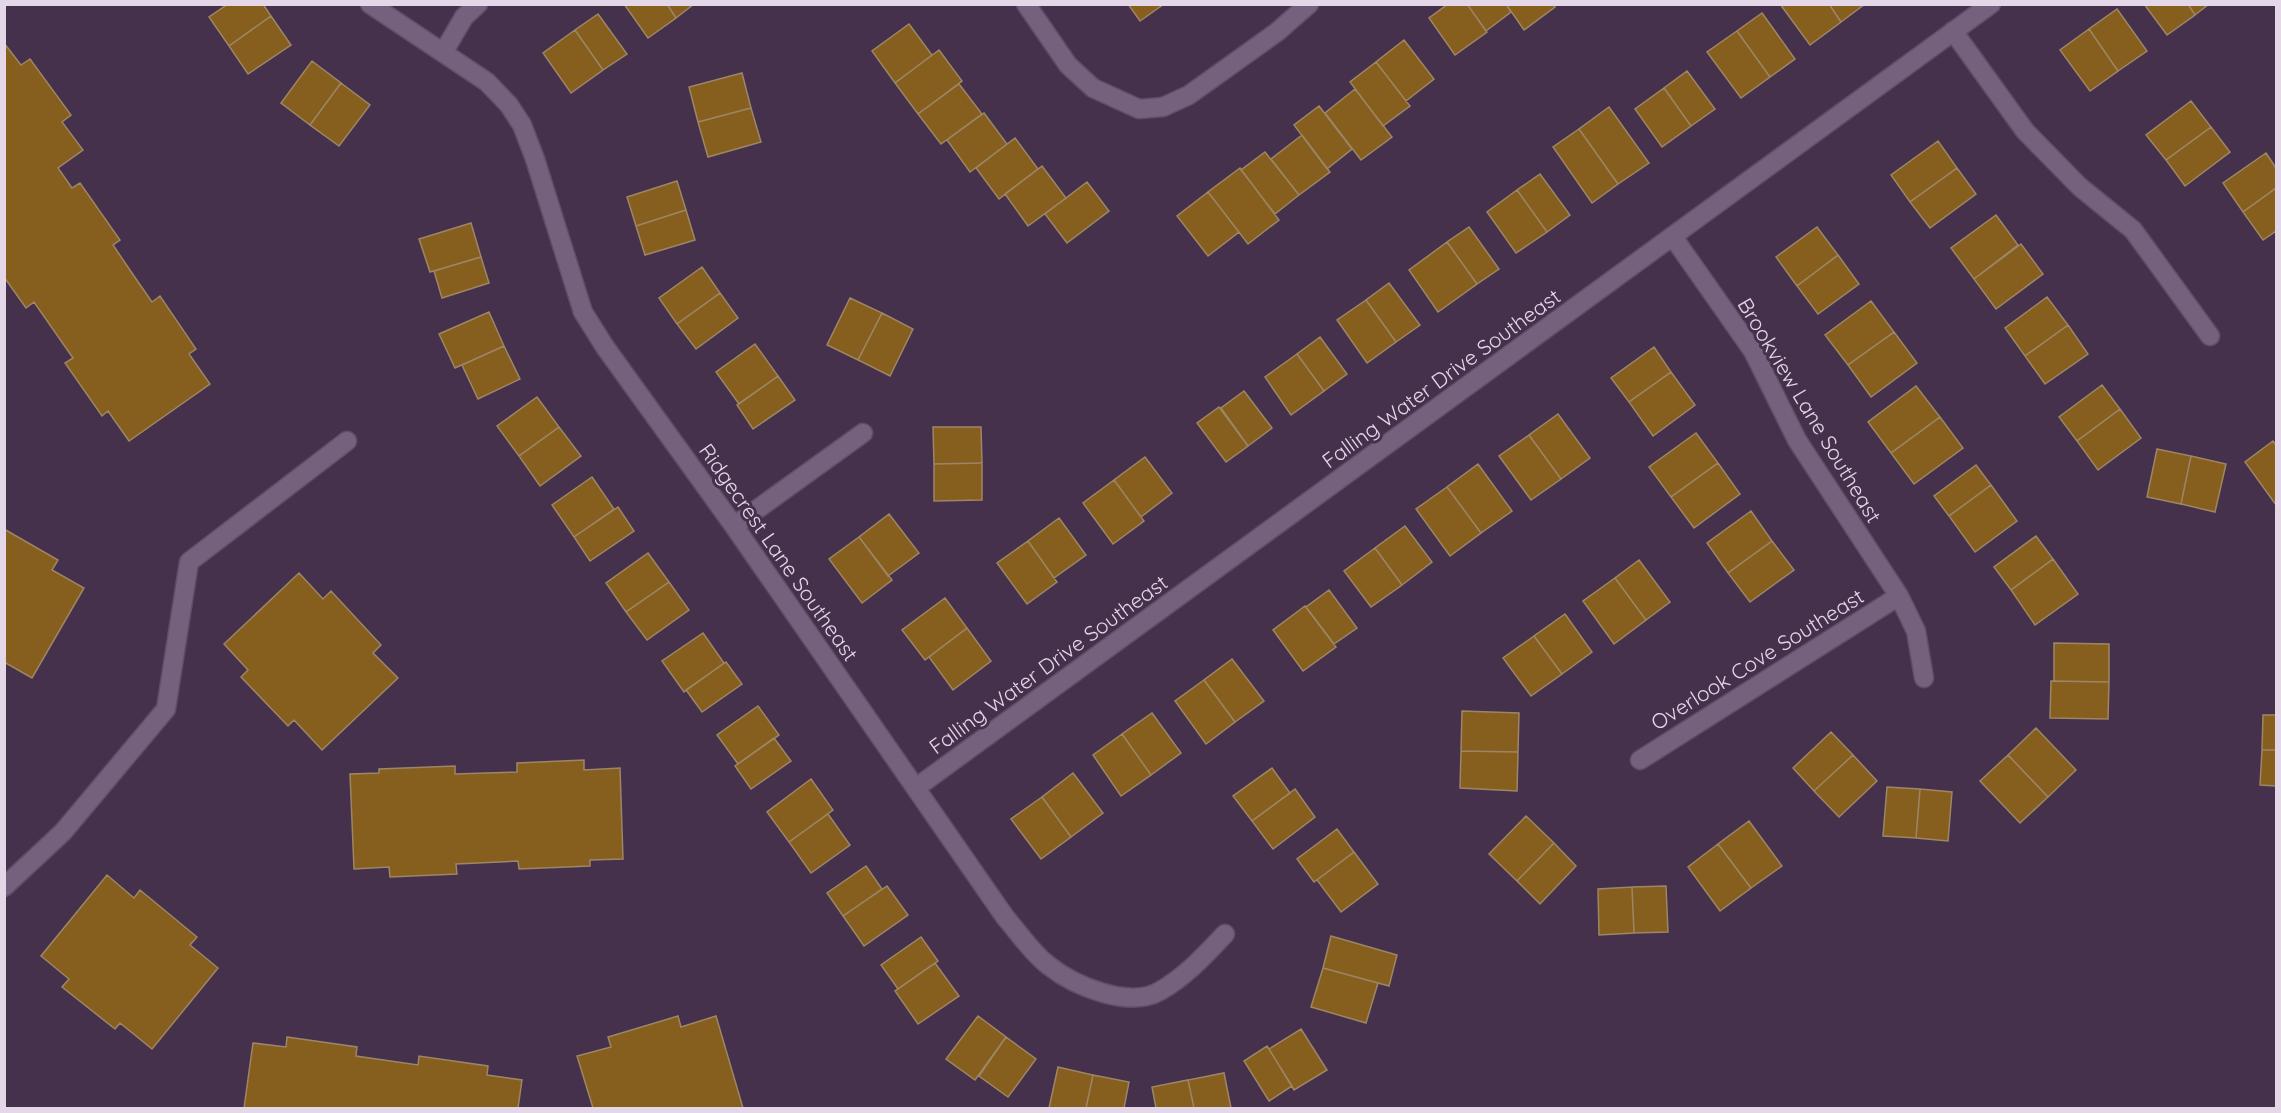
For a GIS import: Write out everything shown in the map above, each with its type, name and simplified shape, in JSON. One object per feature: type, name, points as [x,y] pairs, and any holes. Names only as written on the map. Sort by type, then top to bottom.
[{"type":"street","name":"Ridgecrest Lane Southeast","points":[[370,4],[487,82],[509,105],[522,125],[584,312],[605,347],[734,526],[1005,917],[1048,965],[1086,987],[1120,998],[1158,993],[1194,967],[1225,934]]},
{"type":"street","points":[[443,54],[464,17],[478,4]]},
{"type":"street","points":[[1026,4],[1068,65],[1093,88],[1139,109],[1163,107],[1190,95],[1277,32],[1309,4]]},
{"type":"street","name":"Falling Water Drive Southeast","points":[[917,787],[1991,4]]},
{"type":"street","points":[[1953,31],[2025,130],[2080,187],[2133,230],[2210,336]]},
{"type":"street","name":"Brookview Lane Southeast","points":[[1673,237],[1752,351],[1797,440],[1899,596],[1916,631],[1924,678]]},
{"type":"street","points":[[734,526],[863,433]]},
{"type":"street","points":[[4,887],[63,832],[166,709],[189,562],[347,441]]},
{"type":"street","name":"Overlook Cove Southeast","points":[[1640,760],[1899,596]]},
{"type":"building","points":[[228,4],[263,4],[271,16],[229,46],[209,17]]},
{"type":"building","points":[[624,4],[667,4],[676,18],[648,38]]},
{"type":"building","points":[[667,4],[694,4],[676,18]]},
{"type":"building","points":[[1128,4],[1164,4],[1140,21]]},
{"type":"building","points":[[1448,4],[1467,4],[1487,32],[1455,55],[1429,18]]},
{"type":"building","points":[[1467,4],[1506,4],[1511,12],[1486,31]]},
{"type":"building","points":[[1506,4],[1553,4],[1555,7],[1524,30]]},
{"type":"building","points":[[1780,4],[1829,4],[1841,22],[1810,45]]},
{"type":"building","points":[[1829,4],[1865,4],[1841,22]]},
{"type":"building","points":[[2144,4],[2188,4],[2195,15],[2167,35]]},
{"type":"building","points":[[2188,4],[2209,4],[2195,15]]},
{"type":"building","points":[[2117,9],[2147,51],[2118,71],[2089,29]]},
{"type":"building","points":[[1762,13],[1795,59],[1770,77],[1737,31]]},
{"type":"building","points":[[598,14],[627,54],[603,70],[575,30]]},
{"type":"building","points":[[271,16],[291,45],[248,74],[229,46]]},
{"type":"building","points":[[909,24],[932,55],[895,83],[872,51]]},
{"type":"building","points":[[2089,29],[2118,71],[2090,91],[2060,50]]},
{"type":"building","points":[[575,30],[603,70],[571,93],[543,53]]},
{"type":"building","points":[[1737,31],[1770,77],[1741,98],[1707,52]]},
{"type":"building","points":[[1404,40],[1434,79],[1406,101],[1376,62]]},
{"type":"building","points":[[4,43],[21,65],[30,59],[71,115],[62,122],[83,150],[58,168],[72,188],[80,183],[120,240],[113,245],[152,302],[160,296],[196,349],[189,354],[210,384],[129,441],[108,411],[102,416],[65,363],[73,358],[34,302],[26,308],[4,277]]},
{"type":"building","points":[[939,50],[962,81],[918,114],[895,83]]},
{"type":"building","points":[[312,61],[341,83],[310,125],[281,103]]},
{"type":"building","points":[[1376,62],[1410,106],[1383,126],[1350,82]]},
{"type":"building","points":[[1687,71],[1715,109],[1691,126],[1664,88]]},
{"type":"building","points":[[742,73],[751,108],[698,122],[689,87]]},
{"type":"building","points":[[341,83],[370,105],[339,146],[310,125]]},
{"type":"building","points":[[959,84],[982,114],[941,144],[918,114]]},
{"type":"building","points":[[1664,88],[1691,126],[1662,147],[1635,109]]},
{"type":"building","points":[[1355,89],[1392,137],[1361,160],[1325,113]]},
{"type":"building","points":[[2191,101],[2211,127],[2166,160],[2146,135]]},
{"type":"building","points":[[1319,106],[1352,149],[1327,169],[1294,125]]},
{"type":"building","points":[[1609,107],[1649,163],[1618,184],[1579,129]]},
{"type":"building","points":[[751,108],[761,142],[708,157],[698,122]]},
{"type":"building","points":[[984,113],[1007,144],[970,172],[947,140]]},
{"type":"building","points":[[2211,127],[2230,152],[2185,186],[2166,160]]},
{"type":"building","points":[[1579,129],[1618,184],[1592,203],[1553,147]]},
{"type":"building","points":[[1302,135],[1330,172],[1299,195],[1271,159]]},
{"type":"building","points":[[1015,138],[1038,169],[999,199],[976,168]]},
{"type":"building","points":[[1938,141],[1957,168],[1910,202],[1891,175]]},
{"type":"building","points":[[1265,152],[1299,195],[1275,214],[1241,170]]},
{"type":"building","points":[[2266,153],[2276,168],[2276,188],[2243,212],[2223,183]]},
{"type":"building","points":[[1042,166],[1066,198],[1028,226],[1005,194]]},
{"type":"building","points":[[1240,168],[1279,220],[1248,244],[1208,192]]},
{"type":"building","points":[[1957,168],[1976,194],[1930,228],[1910,202]]},
{"type":"building","points":[[1540,174],[1570,215],[1547,232],[1517,190]]},
{"type":"building","points":[[677,181],[686,210],[636,226],[627,197]]},
{"type":"building","points":[[1087,182],[1109,211],[1067,243],[1045,214]]},
{"type":"building","points":[[2276,188],[2276,231],[2263,240],[2243,212]]},
{"type":"building","points":[[1517,190],[1547,232],[1516,253],[1487,212]]},
{"type":"building","points":[[1208,192],[1239,232],[1208,256],[1177,216]]},
{"type":"building","points":[[686,210],[695,240],[645,255],[636,226]]},
{"type":"building","points":[[1996,215],[2018,245],[1974,279],[1951,248]]},
{"type":"building","points":[[471,223],[481,257],[430,272],[419,239]]},
{"type":"building","points":[[1469,227],[1499,269],[1477,284],[1447,242]]},
{"type":"building","points":[[1817,227],[1838,255],[1797,286],[1776,257]]},
{"type":"building","points":[[1447,242],[1477,284],[1438,312],[1409,270]]},
{"type":"building","points":[[2021,244],[2043,274],[1996,309],[1974,279]]},
{"type":"building","points":[[1838,255],[1859,284],[1818,314],[1797,286]]},
{"type":"building","points":[[481,257],[489,283],[442,298],[434,271]]},
{"type":"building","points":[[702,267],[720,293],[677,324],[659,298]]},
{"type":"building","points":[[1389,283],[1420,325],[1396,342],[1366,300]]},
{"type":"building","points":[[720,293],[738,318],[696,349],[677,324]]},
{"type":"building","points":[[2047,297],[2068,325],[2025,356],[2005,328]]},
{"type":"building","points":[[850,298],[882,313],[858,360],[827,345]]},
{"type":"building","points":[[1366,300],[1396,342],[1367,363],[1337,320]]},
{"type":"building","points":[[1871,301],[1894,332],[1848,365],[1825,335]]},
{"type":"building","points":[[489,312],[504,346],[455,368],[439,334]]},
{"type":"building","points":[[882,313],[913,329],[890,376],[858,360]]},
{"type":"building","points":[[2068,325],[2088,354],[2045,384],[2025,356]]},
{"type":"building","points":[[1894,332],[1917,363],[1871,397],[1848,365]]},
{"type":"building","points":[[1320,337],[1347,374],[1324,391],[1297,354]]},
{"type":"building","points":[[755,344],[778,376],[739,404],[716,372]]},
{"type":"building","points":[[504,346],[520,379],[478,399],[462,365]]},
{"type":"building","points":[[1654,347],[1671,372],[1629,402],[1611,378]]},
{"type":"building","points":[[1297,354],[1324,391],[1291,415],[1265,377]]},
{"type":"building","points":[[1671,372],[1695,405],[1653,436],[1629,402]]},
{"type":"building","points":[[778,376],[795,400],[753,429],[737,405]]},
{"type":"building","points":[[2102,385],[2120,409],[2077,441],[2059,417]]},
{"type":"building","points":[[1916,386],[1940,417],[1891,453],[1868,422]]},
{"type":"building","points":[[1244,391],[1272,428],[1248,446],[1221,408]]},
{"type":"building","points":[[537,397],[559,427],[519,456],[497,426]]},
{"type":"building","points":[[1219,407],[1248,446],[1226,462],[1197,423]]},
{"type":"building","points":[[2120,409],[2141,438],[2098,470],[2077,441]]},
{"type":"building","points":[[1558,414],[1590,458],[1561,479],[1529,435]]},
{"type":"building","points":[[1940,417],[1963,448],[1914,484],[1891,453]]},
{"type":"building","points":[[559,427],[581,456],[540,486],[519,456]]},
{"type":"building","points":[[933,427],[981,427],[982,463],[934,464]]},
{"type":"building","points":[[1696,433],[1718,463],[1671,497],[1649,467]]},
{"type":"building","points":[[1529,435],[1561,479],[1531,500],[1499,456]]},
{"type":"building","points":[[2273,441],[2276,445],[2276,505],[2245,462]]},
{"type":"building","points":[[2157,449],[2191,456],[2181,504],[2147,497]]},
{"type":"building","points":[[2191,456],[2226,464],[2215,512],[2181,504]]},
{"type":"building","points":[[1145,457],[1172,493],[1141,517],[1114,480]]},
{"type":"building","points":[[982,463],[982,500],[934,501],[934,464]]},
{"type":"building","points":[[1718,463],[1740,494],[1694,528],[1671,497]]},
{"type":"building","points":[[1478,464],[1512,511],[1481,533],[1447,487]]},
{"type":"building","points":[[1976,465],[1991,485],[1949,516],[1934,496]]},
{"type":"building","points":[[592,477],[614,509],[574,537],[552,505]]},
{"type":"building","points":[[1114,480],[1144,521],[1113,544],[1083,503]]},
{"type":"building","points":[[1991,485],[2017,521],[1975,552],[1949,516]]},
{"type":"building","points":[[1447,487],[1481,533],[1450,556],[1416,509]]},
{"type":"building","points":[[618,507],[634,531],[590,561],[574,537]]},
{"type":"building","points":[[1751,511],[1772,541],[1728,573],[1707,543]]},
{"type":"building","points":[[889,514],[919,553],[888,576],[859,537]]},
{"type":"building","points":[[1059,518],[1086,555],[1054,578],[1028,541]]},
{"type":"building","points":[[1405,526],[1432,562],[1402,585],[1375,548]]},
{"type":"building","points":[[4,529],[58,560],[52,570],[84,588],[32,678],[4,662]]},
{"type":"building","points":[[2036,536],[2053,559],[2011,590],[1994,567]]},
{"type":"building","points":[[859,537],[892,580],[862,603],[829,559]]},
{"type":"building","points":[[1028,541],[1057,582],[1027,604],[997,563]]},
{"type":"building","points":[[1772,541],[1794,570],[1750,602],[1728,573]]},
{"type":"building","points":[[1375,548],[1402,585],[1371,607],[1344,571]]},
{"type":"building","points":[[648,553],[669,582],[626,612],[606,583]]},
{"type":"building","points":[[2053,559],[2078,594],[2035,625],[2011,590]]},
{"type":"building","points":[[1639,560],[1670,602],[1646,620],[1615,578]]},
{"type":"building","points":[[299,573],[323,599],[331,591],[381,645],[373,653],[398,678],[322,750],[294,720],[288,726],[241,677],[248,670],[224,644]]},
{"type":"building","points":[[1615,578],[1646,620],[1614,644],[1583,601]]},
{"type":"building","points":[[669,582],[689,610],[647,640],[626,612]]},
{"type":"building","points":[[1329,590],[1357,628],[1334,644],[1306,607]]},
{"type":"building","points":[[945,598],[967,628],[925,660],[902,630]]},
{"type":"building","points":[[1305,606],[1336,647],[1303,671],[1273,630]]},
{"type":"building","points":[[1565,614],[1592,652],[1562,674],[1534,636]]},
{"type":"building","points":[[967,628],[991,661],[953,690],[929,657]]},
{"type":"building","points":[[703,633],[724,663],[684,692],[662,661]]},
{"type":"building","points":[[1534,636],[1562,674],[1531,696],[1503,658]]},
{"type":"building","points":[[2054,643],[2109,644],[2109,682],[2054,681]]},
{"type":"building","points":[[1232,659],[1264,701],[1235,722],[1204,680]]},
{"type":"building","points":[[726,662],[742,684],[702,712],[686,690]]},
{"type":"building","points":[[1204,680],[1235,722],[1206,744],[1175,701]]},
{"type":"building","points":[[2051,681],[2109,682],[2108,719],[2050,718]]},
{"type":"building","points":[[758,706],[779,735],[738,764],[717,735]]},
{"type":"building","points":[[1462,711],[1519,713],[1518,752],[1461,751]]},
{"type":"building","points":[[1152,713],[1181,753],[1151,775],[1122,734]]},
{"type":"building","points":[[2263,715],[2276,715],[2276,750],[2262,750]]},
{"type":"building","points":[[2036,728],[2076,770],[2048,797],[2008,755]]},
{"type":"building","points":[[1831,732],[1853,755],[1814,791],[1793,768]]},
{"type":"building","points":[[1122,734],[1151,775],[1121,796],[1093,755]]},
{"type":"building","points":[[774,738],[791,761],[751,789],[735,766]]},
{"type":"building","points":[[2262,750],[2276,750],[2276,786],[2260,785]]},
{"type":"building","points":[[1461,751],[1518,752],[1517,791],[1460,788]]},
{"type":"building","points":[[1853,755],[1877,781],[1839,817],[1814,791]]},
{"type":"building","points":[[2008,755],[2048,797],[2020,823],[1980,781]]},
{"type":"building","points":[[584,760],[584,770],[620,768],[623,859],[590,860],[590,866],[519,869],[518,861],[456,864],[457,874],[390,877],[389,867],[354,869],[350,774],[379,773],[379,769],[455,766],[455,774],[517,772],[517,763]]},
{"type":"building","points":[[1272,768],[1290,793],[1252,821],[1233,796]]},
{"type":"building","points":[[1073,773],[1103,813],[1071,837],[1042,797]]},
{"type":"building","points":[[811,779],[833,810],[789,842],[767,812]]},
{"type":"building","points":[[1887,787],[1920,789],[1916,838],[1883,836]]},
{"type":"building","points":[[1295,789],[1315,817],[1273,849],[1252,821]]},
{"type":"building","points":[[1920,789],[1952,792],[1948,841],[1916,838]]},
{"type":"building","points":[[1042,797],[1071,837],[1041,859],[1011,819]]},
{"type":"building","points":[[828,814],[850,845],[811,873],[789,842]]},
{"type":"building","points":[[1526,816],[1554,843],[1517,881],[1489,854]]},
{"type":"building","points":[[1749,821],[1782,866],[1751,888],[1718,844]]},
{"type":"building","points":[[1337,829],[1354,852],[1314,882],[1297,859]]},
{"type":"building","points":[[1554,843],[1576,866],[1540,904],[1517,881]]},
{"type":"building","points":[[1718,844],[1751,888],[1720,911],[1688,867]]},
{"type":"building","points":[[1354,852],[1378,884],[1341,912],[1317,880]]},
{"type":"building","points":[[866,866],[882,889],[843,916],[827,893]]},
{"type":"building","points":[[107,875],[134,898],[140,890],[197,937],[190,945],[218,968],[152,1049],[120,1023],[115,1029],[62,987],[69,979],[41,956]]},
{"type":"building","points":[[887,886],[908,915],[864,946],[843,916]]},
{"type":"building","points":[[1666,886],[1668,932],[1634,933],[1632,887]]},
{"type":"building","points":[[1632,887],[1634,933],[1599,935],[1598,889]]},
{"type":"building","points":[[1331,936],[1397,955],[1389,986],[1323,968]]},
{"type":"building","points":[[921,937],[938,961],[898,989],[881,965]]},
{"type":"building","points":[[935,963],[959,996],[918,1024],[895,991]]},
{"type":"building","points":[[1323,968],[1378,983],[1366,1023],[1311,1007]]},
{"type":"building","points":[[678,1016],[681,1027],[716,1016],[743,1108],[593,1108],[577,1056],[611,1047],[608,1037]]},
{"type":"building","points":[[978,1016],[1006,1037],[975,1080],[946,1059]]},
{"type":"building","points":[[1301,1029],[1327,1070],[1294,1090],[1269,1049]]},
{"type":"building","points":[[287,1037],[357,1047],[356,1056],[418,1065],[419,1056],[488,1066],[487,1075],[522,1080],[518,1108],[244,1108],[253,1043],[286,1047]]},
{"type":"building","points":[[1006,1037],[1036,1059],[1008,1097],[979,1076]]},
{"type":"building","points":[[1267,1046],[1292,1086],[1269,1101],[1244,1061]]},
{"type":"building","points":[[1058,1067],[1093,1075],[1086,1108],[1049,1108]]},
{"type":"building","points":[[1224,1073],[1231,1108],[1194,1108],[1188,1080]]},
{"type":"building","points":[[1093,1075],[1129,1082],[1124,1108],[1086,1108]]},
{"type":"building","points":[[1188,1080],[1194,1108],[1156,1108],[1152,1087]]}]
